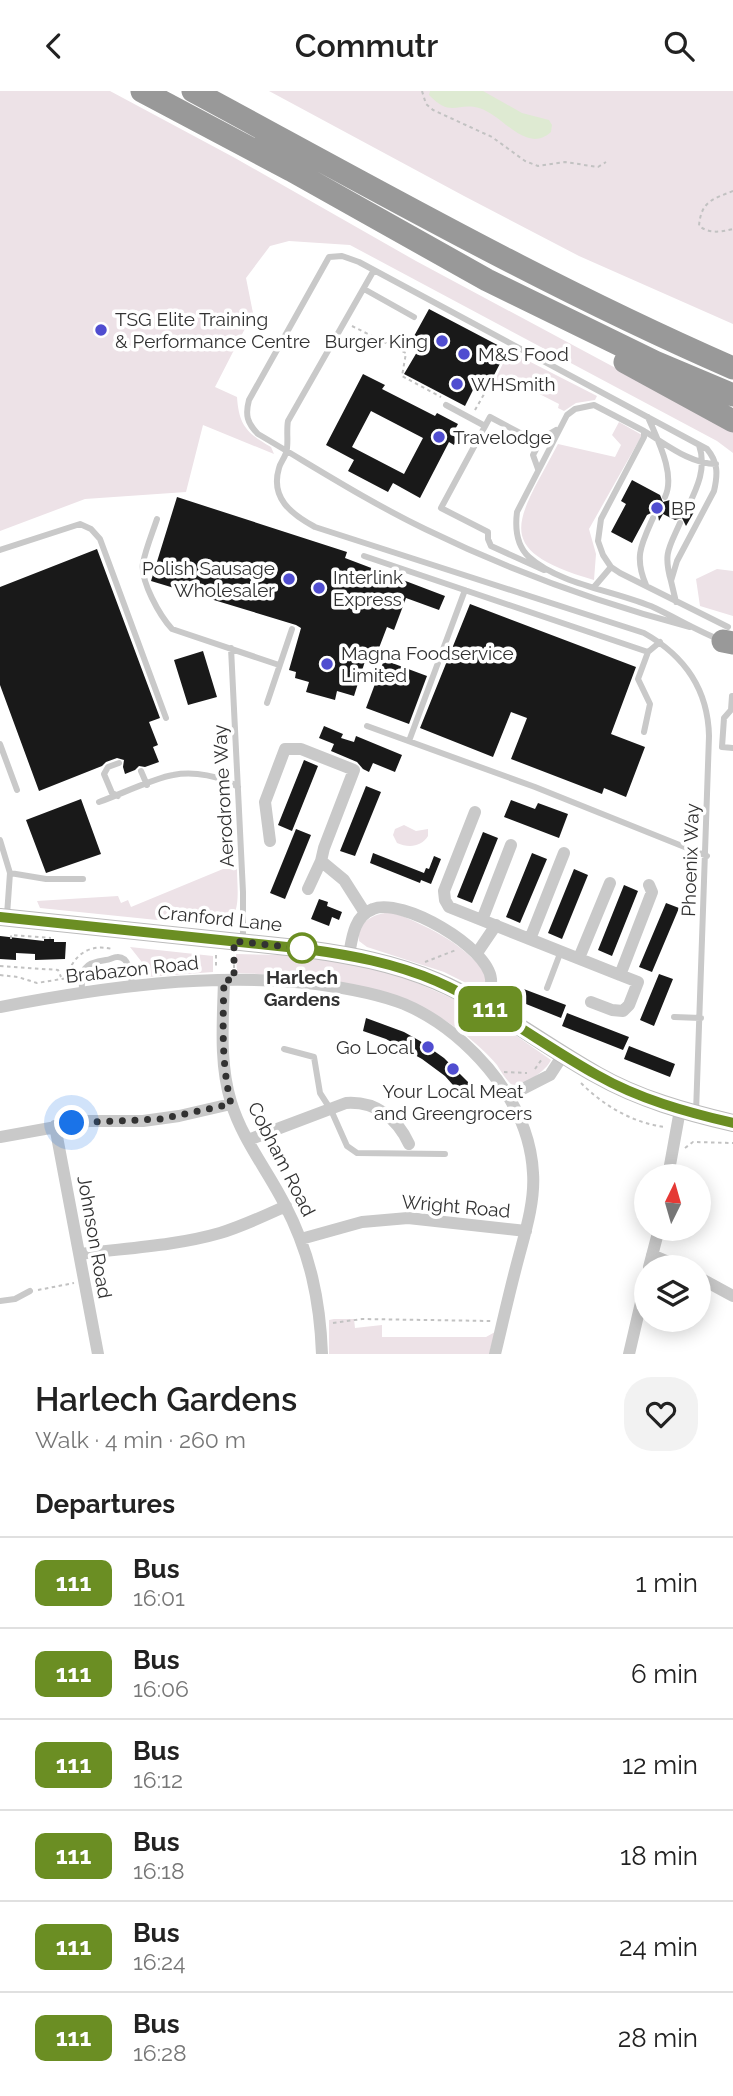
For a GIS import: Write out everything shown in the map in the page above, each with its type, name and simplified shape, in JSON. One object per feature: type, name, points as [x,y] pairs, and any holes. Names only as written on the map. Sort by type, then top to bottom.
[{"type":"highway","points":[[142,91],[290,170],[487,280],[650,377],[733,421]]},
{"type":"highway","points":[[193,91],[592,304],[733,366]]},
{"type":"highway","points":[[487,280],[655,362],[733,395]]},
{"type":"street","points":[[270,841],[265,802],[285,749],[302,749],[354,770],[308,889]]},
{"type":"street","points":[[475,812],[444,891],[449,907],[638,982],[629,1005],[623,1011],[591,1002]]},
{"type":"street","points":[[482,920],[511,845]]},
{"type":"street","points":[[530,939],[564,853]]},
{"type":"street","points":[[321,861],[344,880],[365,913]]},
{"type":"street","points":[[579,958],[610,883]]},
{"type":"street","points":[[620,975],[652,892],[649,884]]},
{"type":"street","points":[[349,955],[355,928],[365,913],[382,906],[402,909],[446,930],[477,953],[491,977],[488,1008]]},
{"type":"street","name":"Cranford Lane","points":[[4,917],[349,955],[422,975],[488,1008],[556,1055],[611,1082],[688,1112],[733,1123]]},
{"type":"street","points":[[477,953],[496,925]]},
{"type":"street","name":"Brabazon Road","points":[[0,1007],[82,991],[132,985],[225,980],[287,981],[360,991],[406,1005],[443,1025],[475,1052],[509,1096],[526,1132],[534,1174],[526,1231],[495,1354]]},
{"type":"street","name":"Cobham Road","points":[[225,980],[223,1052],[231,1104],[248,1140],[286,1206],[301,1240],[316,1285],[322,1354]]},
{"type":"street","points":[[509,1096],[537,1076],[550,1075],[556,1055]]},
{"type":"street","points":[[248,1140],[346,1103],[359,1102],[382,1111],[401,1126],[409,1144]]},
{"type":"street","points":[[0,1137],[89,1121],[179,1116],[231,1104]]},
{"type":"street","points":[[670,1164],[676,1129],[688,1112]]},
{"type":"street","name":"Johnson Road","points":[[55,1126],[98,1354]]},
{"type":"street","points":[[80,1254],[218,1234],[249,1224],[286,1206]]},
{"type":"street","name":"Wright Road","points":[[301,1240],[362,1222],[408,1218],[526,1231]]},
{"type":"street","points":[[711,1284],[733,1296]]},
{"type":"street","points":[[629,1354],[634,1332]]},
{"type":"lane","points":[[671,581],[677,561],[717,481],[716,464],[707,449],[374,271],[342,256],[329,257],[249,400],[247,419],[250,427],[393,512],[472,551],[651,617],[729,634]]},
{"type":"lane","points":[[287,451],[288,421],[374,271]]},
{"type":"lane","points":[[364,289],[414,317]]},
{"type":"lane","points":[[446,405],[485,426]]},
{"type":"lane","points":[[558,574],[529,557],[520,544],[515,527],[517,512],[558,429],[567,415],[575,409],[594,405],[703,464],[716,464]]},
{"type":"lane","points":[[540,443],[490,417],[441,508],[488,532],[491,546],[547,572],[654,608],[690,627]]},
{"type":"lane","points":[[648,417],[657,438],[668,479],[664,498]]},
{"type":"lane","points":[[538,469],[533,455],[542,438],[558,429]]},
{"type":"lane","points":[[644,431],[644,437],[606,509],[598,531],[601,548],[611,567],[729,634]]},
{"type":"lane","points":[[687,509],[702,475],[703,464],[698,443]]},
{"type":"lane","name":"Phoenix Way","points":[[287,451],[280,464],[276,491],[283,504],[315,527],[644,633],[660,642],[680,660],[695,680],[709,715],[701,1018],[688,1112]]},
{"type":"lane","points":[[647,587],[640,571],[639,557],[641,544],[653,518]]},
{"type":"lane","points":[[157,519],[142,566],[150,591],[165,621],[172,629],[279,665]]},
{"type":"lane","points":[[676,602],[666,562],[668,550],[680,523]]},
{"type":"lane","points":[[0,550],[80,524],[91,529],[100,538],[166,717]]},
{"type":"lane","points":[[364,556],[648,652]]},
{"type":"lane","points":[[594,587],[611,567]]},
{"type":"lane","points":[[409,741],[465,590]]},
{"type":"lane","points":[[267,703],[292,629]]},
{"type":"lane","points":[[644,732],[650,704],[638,680],[648,652],[660,642]]},
{"type":"lane","name":"Aerodrome Way","points":[[231,648],[238,787],[239,942]]},
{"type":"lane","points":[[732,696],[731,710],[724,718],[722,747],[733,748]]},
{"type":"lane","points":[[366,726],[535,787],[706,856]]},
{"type":"lane","points":[[0,744],[17,790]]},
{"type":"lane","points":[[118,796],[109,789],[104,774],[108,767],[119,763]]},
{"type":"lane","points":[[141,771],[147,785]]},
{"type":"lane","points":[[99,802],[173,775],[226,779],[238,787]]},
{"type":"lane","points":[[0,840],[10,873],[4,917]]},
{"type":"lane","points":[[10,873],[46,879],[83,880]]},
{"type":"lane","points":[[547,988],[561,951]]},
{"type":"lane","points":[[82,991],[84,969],[89,964],[120,957],[128,965],[132,985]]},
{"type":"lane","points":[[674,1017],[701,1018]]},
{"type":"lane","points":[[284,1049],[314,1057],[320,1093],[347,1146],[357,1153],[446,1154]]},
{"type":"lane","points":[[0,1301],[15,1299],[30,1291]]},
{"type":"path","points":[[422,91],[426,104],[433,110],[492,137],[525,161],[538,166],[565,162],[598,167],[606,162]]},
{"type":"path","points":[[733,191],[708,201],[700,213],[699,226],[717,232],[733,229]]},
{"type":"path","points":[[345,322],[406,353],[402,376],[446,399],[446,405]]},
{"type":"path","points":[[390,345],[407,341]]},
{"type":"path","points":[[471,419],[487,389]]},
{"type":"path","points":[[11,939],[11,935],[52,939]]},
{"type":"path","points":[[216,940],[225,980]]},
{"type":"path","points":[[225,980],[239,942]]},
{"type":"path","points":[[87,943],[90,949]]},
{"type":"path","points":[[0,966],[58,970],[62,978]]},
{"type":"path","points":[[0,975],[37,983],[82,977]]},
{"type":"path","points":[[456,1036],[488,1008]]},
{"type":"path","points":[[494,1075],[499,1071],[537,1076],[544,1057],[556,1055],[592,1095],[618,1112],[649,1124],[676,1129]]},
{"type":"path","points":[[672,1154],[693,1142],[733,1143]]},
{"type":"path","points":[[30,1291],[84,1282]]},
{"type":"path","points":[[321,1324],[362,1319],[503,1321]]},
{"type":"shaded area","name":"TSG Elite Training & Performance Centre","points":[[0,91],[110,91],[235,158],[416,261],[733,431],[733,453],[717,441],[350,245],[289,241],[270,246],[246,278],[253,313],[215,387],[237,397],[242,422],[250,433],[271,447],[274,454],[203,425],[186,492],[85,499],[0,531]]},
{"type":"shaded area","points":[[269,91],[733,91],[733,324],[579,256]]},
{"type":"shaded area","points":[[430,91],[483,91],[522,113],[549,120],[552,125],[551,132],[542,138],[523,136],[479,108],[443,106],[429,95]]},
{"type":"shaded area","points":[[509,351],[597,396],[595,400],[576,403],[564,411],[558,408],[559,404],[514,381],[508,389],[494,382]]},
{"type":"shaded area","points":[[619,422],[642,435],[589,529],[596,554],[594,580],[538,557],[526,544],[521,530],[532,494],[558,444],[615,457],[621,445],[612,435]]},
{"type":"shaded area","points":[[717,569],[733,571],[733,616],[700,606],[696,579]]},
{"type":"shaded area","points":[[404,825],[416,831],[428,829],[428,836],[414,845],[397,843],[393,835],[395,829]]},
{"type":"shaded area","points":[[223,869],[237,869],[238,893],[234,915],[225,927],[40,908],[37,901],[118,896],[121,903],[128,900],[131,907]]},
{"type":"shaded area","points":[[392,912],[454,943],[485,972],[486,987],[474,987],[444,972],[367,947],[359,941],[361,928],[368,919]]},
{"type":"shaded area","points":[[130,947],[213,956],[213,972],[147,977],[141,961]]},
{"type":"shaded area","points":[[236,954],[283,955],[350,962],[408,979],[481,1011],[551,1060],[535,1077],[513,1086],[489,1056],[462,1032],[410,1003],[354,985],[326,980],[237,973]]},
{"type":"shaded area","points":[[354,1319],[355,1328],[382,1325],[382,1337],[486,1337],[495,1332],[489,1354],[329,1354],[329,1320]]},
{"type":"building","points":[[429,309],[507,350],[491,381],[494,382],[490,391],[476,384],[465,406],[404,374],[417,352],[405,345],[410,336],[413,338]]},
{"type":"building","name":"Travelodge","points":[[363,374],[385,385],[382,389],[435,416],[437,413],[458,424],[452,435],[457,438],[454,445],[449,442],[420,498],[393,483],[388,492],[348,471],[354,460],[326,445]],"holes":[[[371,411],[423,438],[404,474],[352,447]]]},
{"type":"building","points":[[632,480],[660,495],[663,502],[670,500],[682,506],[684,514],[694,512],[686,526],[682,518],[675,520],[663,514],[659,521],[658,515],[653,512],[647,515],[632,543],[611,532],[626,504],[621,501]]},
{"type":"building","points":[[177,497],[347,552],[345,558],[445,596],[439,610],[406,598],[394,630],[387,627],[374,661],[366,658],[354,696],[337,691],[335,700],[306,692],[309,682],[295,678],[296,672],[289,670],[301,628],[151,581]]},
{"type":"building","points":[[97,549],[160,718],[149,722],[158,745],[153,747],[159,762],[145,767],[139,766],[125,774],[124,760],[117,758],[39,791],[0,685],[0,587]]},
{"type":"building","points":[[470,604],[636,667],[611,734],[645,747],[626,797],[604,788],[602,794],[511,759],[527,718],[511,712],[493,757],[420,728]]},
{"type":"building","points":[[203,651],[217,697],[188,705],[174,660]]},
{"type":"building","points":[[384,660],[427,676],[409,724],[366,708]]},
{"type":"building","points":[[324,726],[343,734],[341,738],[354,742],[356,736],[402,755],[395,772],[373,763],[369,772],[357,762],[331,751],[334,744],[319,738]]},
{"type":"building","points":[[304,760],[318,766],[292,831],[278,825]]},
{"type":"building","points":[[366,786],[381,792],[355,856],[340,851]]},
{"type":"building","points":[[81,799],[101,854],[46,873],[26,820]]},
{"type":"building","points":[[511,800],[535,809],[538,803],[568,814],[559,838],[504,817]]},
{"type":"building","points":[[296,829],[311,835],[285,899],[270,893]]},
{"type":"building","points":[[483,832],[498,838],[472,903],[457,897]]},
{"type":"building","points":[[373,853],[424,873],[426,868],[429,869],[434,856],[441,859],[431,884],[421,880],[420,883],[370,863]]},
{"type":"building","points":[[532,853],[547,859],[520,923],[506,917]]},
{"type":"building","points":[[574,869],[588,875],[562,939],[548,933]]},
{"type":"building","points":[[624,885],[638,891],[612,956],[598,950]]},
{"type":"building","points":[[319,899],[328,902],[327,906],[342,912],[339,920],[332,917],[329,926],[311,919]]},
{"type":"building","points":[[666,903],[679,908],[652,972],[639,967]]},
{"type":"building","points":[[0,936],[66,942],[65,959],[35,960],[35,954],[16,953],[16,960],[0,959]]},
{"type":"building","points":[[659,974],[673,979],[654,1026],[640,1020]]},
{"type":"building","points":[[521,988],[566,1005],[561,1018],[516,1000]]},
{"type":"building","points":[[567,1013],[629,1037],[623,1050],[562,1026]]},
{"type":"building","points":[[366,1018],[420,1041],[444,1058],[470,1084],[460,1093],[445,1076],[422,1059],[386,1039],[363,1031]]},
{"type":"building","points":[[629,1046],[675,1064],[670,1077],[624,1059]]},
{"type":"bus line","name":"111","points":[[0,917],[306,949],[383,963],[422,975],[483,1004],[599,1077],[636,1094],[680,1110],[733,1123]]},
{"type":"place","name":"TSG Elite Training & Performance Centre","points":[[101,330]]},
{"type":"place","name":"Burger King","points":[[442,341]]},
{"type":"place","name":"M&S Food","points":[[464,354]]},
{"type":"place","name":"WHSmith","points":[[457,384]]},
{"type":"place","name":"Travelodge","points":[[439,437]]},
{"type":"place","name":"BP","points":[[657,508]]},
{"type":"place","name":"Polish Sausage Wholesaler","points":[[289,579]]},
{"type":"place","name":"Interlink Express","points":[[319,588]]},
{"type":"place","name":"Magna Foodservice Limited","points":[[327,664]]},
{"type":"place","name":"Harlech Gardens","points":[[302,948]]},
{"type":"place","name":"Go Local","points":[[428,1047]]},
{"type":"place","name":"Your Local Meat and Greengrocers","points":[[453,1069]]},
{"type":"route","points":[[72,1123],[161,1119],[231,1104],[223,1052],[224,980],[234,980],[234,941],[306,949],[302,948]]}]
